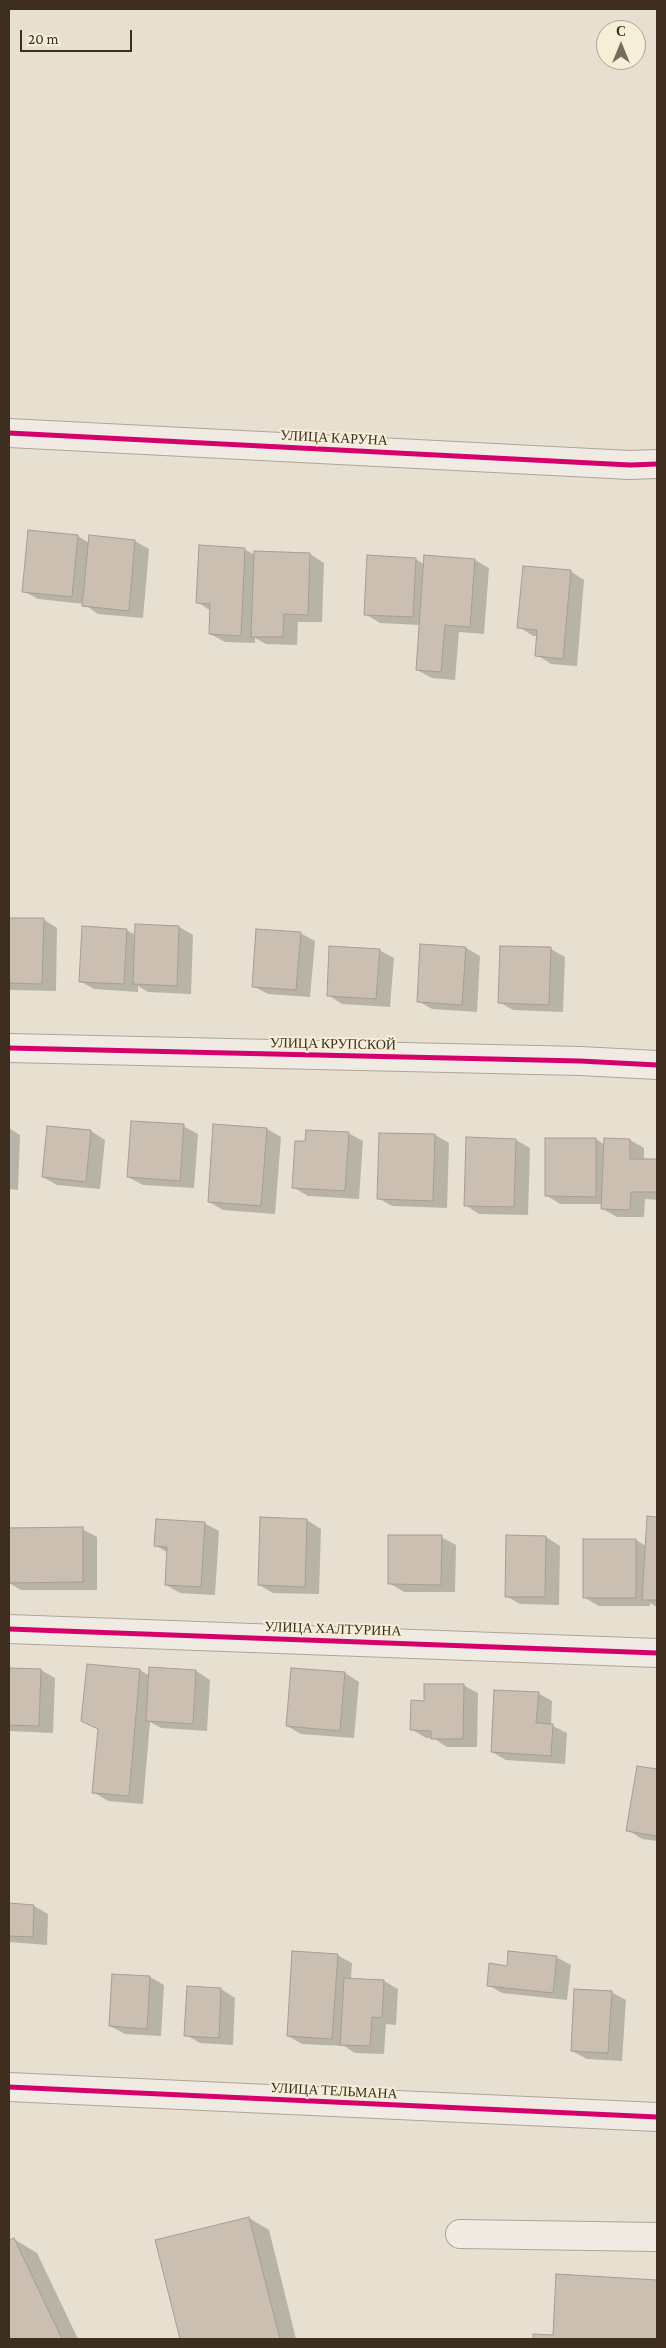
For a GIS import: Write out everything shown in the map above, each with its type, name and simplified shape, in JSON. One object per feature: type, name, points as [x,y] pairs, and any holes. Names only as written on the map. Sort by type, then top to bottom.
[{"type":"street","name":"УЛИЦА КАРУНА","points":[[9,433],[630,465],[657,464]]},
{"type":"street","name":"УЛИЦА КРУПСКОЙ","points":[[9,1048],[580,1061],[657,1065]]},
{"type":"street","name":"УЛИЦА ХАЛТУРИНА","points":[[9,1628],[657,1653]]},
{"type":"street","name":"УЛИЦА ТЕЛЬМАНА","points":[[9,2088],[657,2117]]},
{"type":"street","points":[[460,2234],[657,2237]]},
{"type":"building","points":[[28,530],[78,535],[72,597],[22,592]]},
{"type":"building","points":[[89,535],[135,540],[129,611],[82,606]]},
{"type":"building","points":[[199,545],[245,548],[241,636],[209,634],[210,604],[196,603]]},
{"type":"building","points":[[254,551],[310,553],[308,615],[284,614],[283,637],[251,637]]},
{"type":"building","points":[[367,555],[416,558],[413,617],[364,615]]},
{"type":"building","points":[[424,555],[475,559],[470,627],[445,625],[441,672],[416,670]]},
{"type":"building","points":[[523,566],[571,570],[563,659],[535,656],[537,630],[517,628]]},
{"type":"building","points":[[9,918],[44,918],[42,984],[9,983]]},
{"type":"building","points":[[135,924],[179,926],[177,986],[133,984]]},
{"type":"building","points":[[82,926],[127,929],[124,984],[79,982]]},
{"type":"building","points":[[256,929],[301,932],[296,990],[252,987]]},
{"type":"building","points":[[420,944],[466,947],[462,1005],[417,1002]]},
{"type":"building","points":[[329,946],[380,949],[376,999],[327,996]]},
{"type":"building","points":[[500,946],[551,947],[549,1005],[498,1003]]},
{"type":"building","points":[[131,1121],[184,1124],[180,1181],[127,1177]]},
{"type":"building","points":[[213,1124],[267,1128],[261,1206],[208,1202]]},
{"type":"building","points":[[47,1126],[91,1130],[86,1182],[42,1177]]},
{"type":"building","points":[[306,1130],[349,1132],[345,1191],[292,1188],[295,1141],[305,1141]]},
{"type":"building","points":[[379,1133],[435,1134],[433,1201],[377,1199]]},
{"type":"building","points":[[466,1137],[516,1139],[514,1207],[464,1206]]},
{"type":"building","points":[[545,1138],[596,1138],[596,1197],[545,1196]]},
{"type":"building","points":[[604,1138],[630,1139],[630,1159],[657,1159],[657,1192],[631,1192],[630,1210],[601,1209]]},
{"type":"building","points":[[647,1516],[657,1517],[657,1600],[642,1600]]},
{"type":"building","points":[[260,1517],[307,1519],[305,1587],[258,1585]]},
{"type":"building","points":[[156,1519],[205,1522],[201,1587],[165,1585],[167,1547],[154,1546]]},
{"type":"building","points":[[83,1527],[83,1582],[9,1583],[9,1528]]},
{"type":"building","points":[[388,1535],[442,1535],[441,1585],[388,1584]]},
{"type":"building","points":[[506,1535],[546,1536],[545,1597],[505,1597]]},
{"type":"building","points":[[583,1539],[636,1539],[636,1598],[583,1598]]},
{"type":"building","points":[[87,1664],[140,1669],[129,1796],[92,1793],[98,1729],[81,1721]]},
{"type":"building","points":[[149,1667],[196,1670],[193,1724],[146,1721]]},
{"type":"building","points":[[9,1668],[41,1669],[39,1726],[9,1725]]},
{"type":"building","points":[[291,1668],[345,1672],[340,1731],[286,1726]]},
{"type":"building","points":[[424,1684],[464,1684],[463,1739],[431,1739],[431,1731],[410,1730],[411,1700],[424,1701]]},
{"type":"building","points":[[494,1690],[539,1692],[536,1723],[553,1724],[551,1756],[491,1752]]},
{"type":"building","points":[[637,1766],[657,1769],[657,1836],[626,1831]]},
{"type":"building","points":[[9,1903],[34,1905],[33,1937],[9,1936]]},
{"type":"building","points":[[292,1951],[338,1954],[332,2039],[287,2036]]},
{"type":"building","points":[[508,1951],[557,1956],[553,1993],[487,1986],[489,1963],[507,1966]]},
{"type":"building","points":[[112,1974],[150,1976],[147,2029],[109,2026]]},
{"type":"building","points":[[344,1978],[384,1980],[382,2018],[372,2017],[370,2046],[340,2045]]},
{"type":"building","points":[[187,1986],[221,1988],[219,2038],[184,2036]]},
{"type":"building","points":[[574,1989],[612,1991],[608,2053],[571,2051]]},
{"type":"building","points":[[249,2217],[280,2339],[180,2339],[155,2240]]},
{"type":"building","points":[[14,2238],[62,2339],[9,2339],[9,2240]]},
{"type":"building","points":[[556,2274],[657,2280],[657,2339],[533,2339],[533,2334],[553,2335]]},
{"type":"cycle path","points":[[9,433],[630,465],[657,464]]},
{"type":"cycle path","points":[[9,1048],[580,1061],[657,1065]]},
{"type":"cycle path","points":[[9,1629],[657,1653]]},
{"type":"cycle path","points":[[9,2087],[657,2117]]}]
